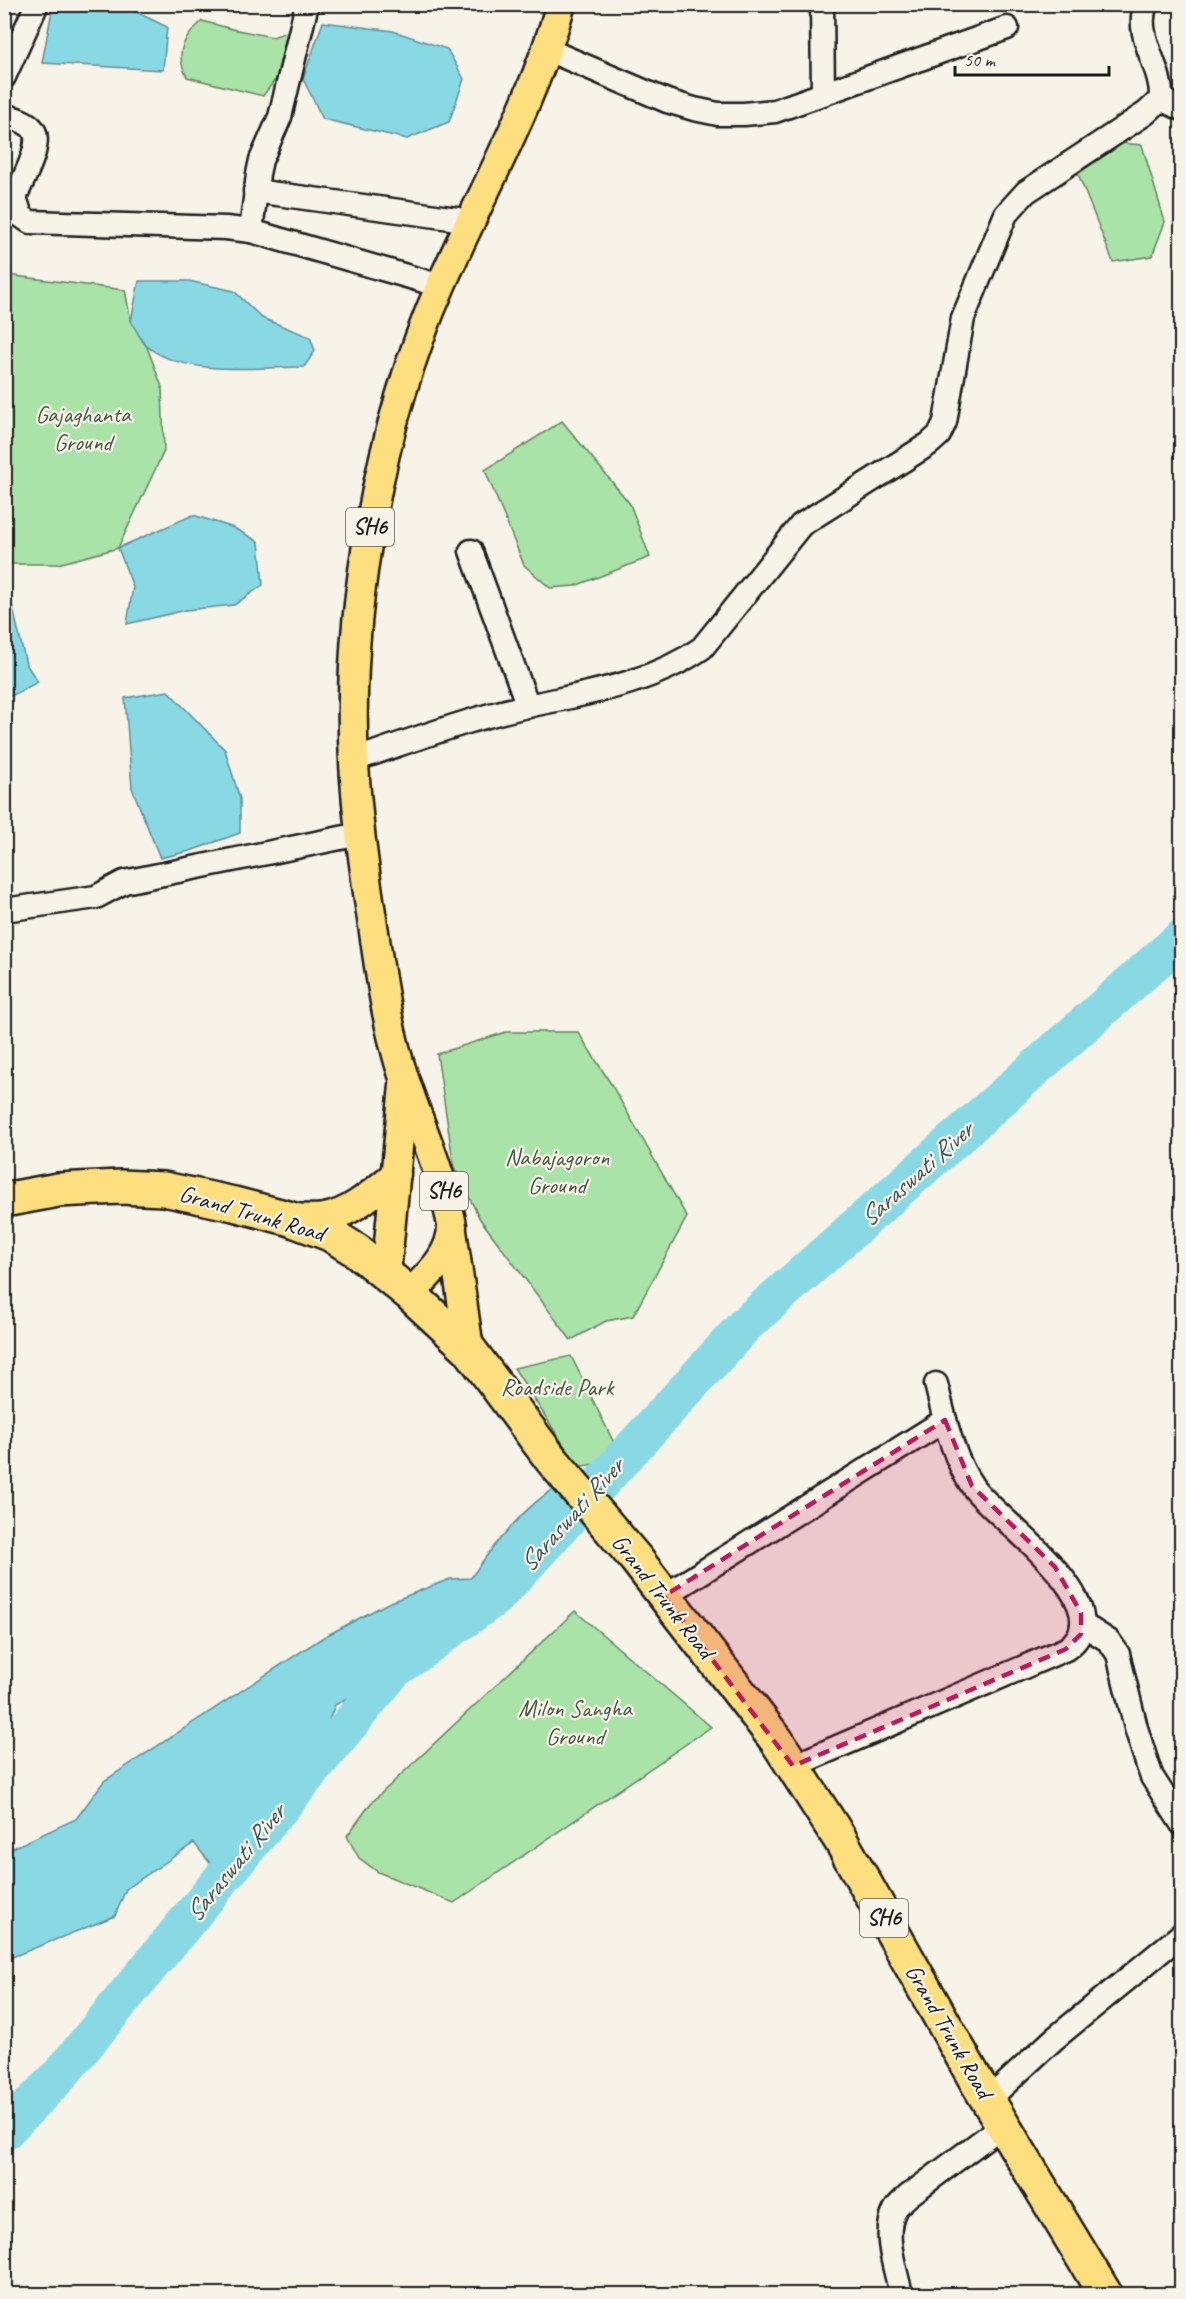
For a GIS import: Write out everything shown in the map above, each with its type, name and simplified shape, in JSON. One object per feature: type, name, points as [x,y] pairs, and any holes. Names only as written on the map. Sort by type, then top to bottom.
[{"type":"highway","name":"Grand Trunk Road","points":[[4,1200],[58,1190],[120,1187],[164,1189],[288,1218],[330,1234],[357,1251],[398,1284],[469,1349],[551,1458],[636,1559],[777,1741],[840,1839],[995,2113],[1106,2295]]},
{"type":"main road","name":"SH6","points":[[404,1080],[396,1174],[398,1284],[443,1257],[452,1226],[437,1168],[404,1080],[385,1010],[360,834],[354,760],[354,687],[364,568],[389,437],[422,333],[548,50],[561,4]]},
{"type":"main road","points":[[288,1218],[324,1218],[343,1212],[396,1174]]},
{"type":"main road","points":[[452,1226],[469,1349]]},
{"type":"street","points":[[4,77],[37,4]]},
{"type":"street","points":[[251,231],[261,160],[280,117],[307,4]]},
{"type":"street","points":[[822,4],[823,94]]},
{"type":"street","points":[[354,760],[484,717],[657,674],[682,662],[702,648],[801,525],[929,444],[939,435],[945,422],[963,318],[1006,214],[1026,192],[1146,113],[1161,99],[1162,87],[1142,25],[1142,14],[1146,4]]},
{"type":"street","points":[[548,50],[667,101],[718,114],[744,114],[776,111],[1007,28]]},
{"type":"street","points":[[1161,99],[1182,109]]},
{"type":"street","points":[[4,116],[33,128],[37,137],[36,147],[15,197],[21,216],[30,222],[226,228],[251,231],[441,286]]},
{"type":"street","points":[[255,191],[472,221]]},
{"type":"street","points":[[471,551],[528,706]]},
{"type":"street","points":[[4,910],[96,897],[124,882],[360,834]]},
{"type":"street","points":[[793,1766],[1066,1649],[1077,1642],[1081,1634],[1081,1613],[1078,1605],[1055,1567],[985,1502],[972,1486],[951,1443],[936,1384]]},
{"type":"street","points":[[664,1596],[945,1420]]},
{"type":"street","points":[[1082,1624],[1109,1641],[1118,1654],[1136,1728],[1152,1777],[1182,1824]]},
{"type":"street","points":[[901,2295],[890,2241],[890,2226],[895,2210],[995,2113],[1054,2039],[1182,1934]]},
{"type":"highlighted area","points":[[945,1420],[972,1486],[1055,1567],[1081,1613],[1081,1634],[1066,1649],[793,1766],[664,1596]]},
{"type":"green space","points":[[202,21],[273,37],[303,26],[295,70],[274,81],[263,96],[187,77],[181,60],[182,46]]},
{"type":"green space","points":[[1121,143],[1142,145],[1165,222],[1152,256],[1113,262],[1078,174]]},
{"type":"green space","name":"Gajaghanta Ground","points":[[7,275],[125,290],[131,321],[147,347],[162,387],[164,451],[118,548],[58,564],[5,564],[4,281]]},
{"type":"green space","points":[[562,421],[630,504],[650,557],[575,586],[550,588],[524,565],[485,470]]},
{"type":"green space","name":"Nabajagoron Ground","points":[[506,1032],[578,1032],[611,1084],[687,1217],[633,1316],[606,1321],[571,1340],[480,1219],[454,1167],[437,1054]]},
{"type":"green space","name":"Roadside Park","points":[[571,1356],[622,1459],[578,1467],[514,1368]]},
{"type":"green space","name":"Milon Sangha Ground","points":[[575,1611],[711,1727],[454,1903],[378,1872],[359,1858],[347,1836],[371,1803]]},
{"type":"water","points":[[53,5],[122,5],[167,27],[163,70],[42,63]]},
{"type":"water","points":[[323,22],[393,31],[447,49],[464,79],[449,122],[407,139],[323,119],[303,79]]},
{"type":"water","points":[[139,281],[189,281],[234,291],[262,318],[310,337],[315,351],[304,367],[245,369],[203,367],[165,357],[146,346],[131,321]]},
{"type":"water","points":[[193,515],[234,528],[259,542],[263,585],[234,605],[186,610],[127,624],[133,587],[118,548]]},
{"type":"water","points":[[4,601],[12,604],[26,664],[38,682],[5,699]]},
{"type":"water","points":[[168,691],[225,750],[240,799],[240,833],[190,851],[160,858],[132,788],[125,698]]},
{"type":"water","points":[[558,1487],[577,1509],[498,1595],[394,1670],[335,1705],[306,1776],[222,1878],[194,1843],[126,1889],[115,1916],[5,1960],[4,1852],[76,1819],[104,1781],[322,1638],[388,1603],[450,1579],[471,1578],[499,1540],[522,1515],[534,1503]]},
{"type":"waterway","name":"Saraswati River","points":[[4,2132],[60,2075],[394,1670],[498,1595],[745,1325],[1182,938]]}]
